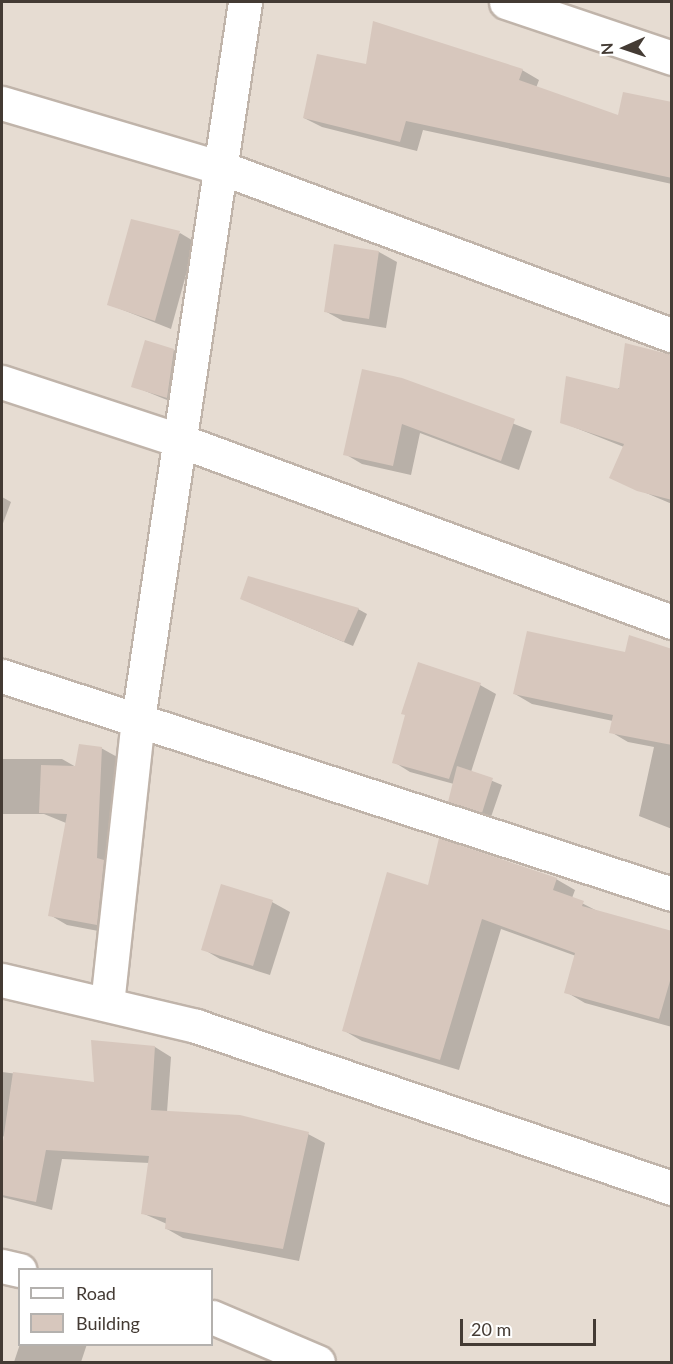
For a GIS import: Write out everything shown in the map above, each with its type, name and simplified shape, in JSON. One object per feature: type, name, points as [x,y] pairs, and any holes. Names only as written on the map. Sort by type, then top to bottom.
[{"type":"street","points":[[107,1004],[138,719],[245,2]]},
{"type":"street","points":[[506,2],[672,58]]},
{"type":"street","points":[[2,103],[222,168],[672,335]]},
{"type":"street","points":[[2,382],[180,441],[672,622]]},
{"type":"street","points":[[2,676],[672,894]]},
{"type":"street","points":[[2,980],[196,1026],[672,1188]]},
{"type":"street","points":[[2,1266],[18,1270]]},
{"type":"street","points":[[213,1317],[318,1362]]},
{"type":"shaded area","points":[[2,2],[671,2],[671,1362],[2,1362]]},
{"type":"building","points":[[373,21],[523,69],[519,80],[618,115],[623,92],[672,102],[672,178],[406,121],[400,142],[303,118],[317,54],[366,64]]},
{"type":"building","points":[[131,219],[180,231],[155,321],[107,305]]},
{"type":"building","points":[[334,244],[379,251],[369,319],[324,312]]},
{"type":"building","points":[[145,340],[174,349],[167,398],[131,387]]},
{"type":"building","points":[[625,343],[672,355],[672,500],[637,491],[609,478],[624,444],[560,423],[566,376],[619,389]]},
{"type":"building","points":[[362,369],[402,378],[515,419],[501,461],[402,424],[393,466],[343,455]]},
{"type":"building","points":[[248,576],[359,608],[344,642],[240,599]]},
{"type":"building","points":[[527,631],[625,652],[629,635],[672,649],[672,745],[609,733],[613,715],[513,694]]},
{"type":"building","points":[[418,662],[481,683],[449,779],[392,763],[405,715],[401,714]]},
{"type":"building","points":[[79,744],[102,747],[97,858],[104,860],[97,925],[48,916],[67,814],[39,813],[41,765],[75,766]]},
{"type":"building","points":[[457,766],[493,778],[482,813],[448,802]]},
{"type":"building","points":[[439,838],[557,878],[553,890],[584,901],[582,906],[672,931],[672,974],[659,1019],[564,993],[575,953],[482,919],[440,1060],[342,1031],[387,872],[428,885]]},
{"type":"building","points":[[221,884],[273,900],[253,966],[201,950]]},
{"type":"building","points":[[91,1040],[155,1046],[151,1110],[240,1115],[309,1132],[283,1249],[165,1229],[166,1218],[141,1214],[149,1156],[46,1150],[36,1202],[2,1195],[2,1148],[13,1072],[94,1082]]}]
